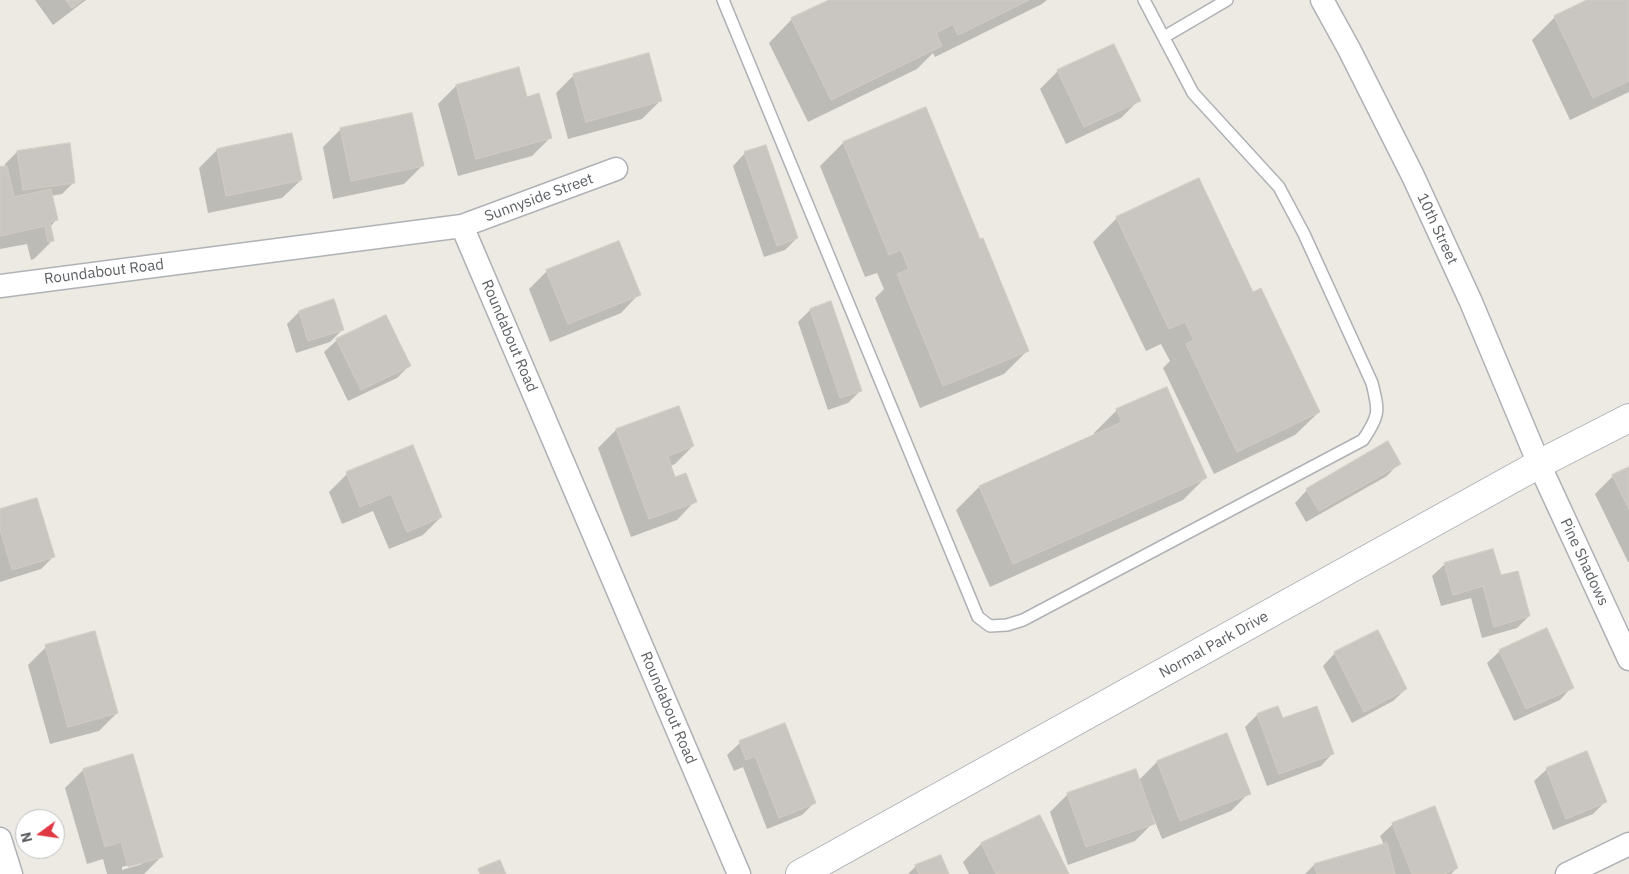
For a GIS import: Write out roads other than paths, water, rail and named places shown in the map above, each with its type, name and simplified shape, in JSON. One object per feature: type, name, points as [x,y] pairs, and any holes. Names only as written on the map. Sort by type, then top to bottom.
[{"type":"street","name":"10th Street","points":[[1322,0],[1349,49],[1417,185],[1471,302],[1539,464]]},
{"type":"street","name":"Sunnyside Street","points":[[462,226],[616,169]]},
{"type":"street","name":"Roundabout Road","points":[[0,286],[462,226],[739,874]]},
{"type":"street","name":"Normal Park Drive","points":[[800,874],[1539,464],[1629,418]]},
{"type":"street","name":"Pine Shadows","points":[[1539,464],[1629,659]]},
{"type":"street","points":[[0,838],[11,874]]},
{"type":"street","points":[[1567,874],[1629,844]]},
{"type":"lane","points":[[723,0],[978,617],[990,626],[1007,625],[1023,620],[1363,440],[1374,424],[1378,407],[1372,384],[1304,234],[1283,195],[1279,188],[1193,93],[1144,0]]},
{"type":"lane","points":[[1164,37],[1227,0]]}]
